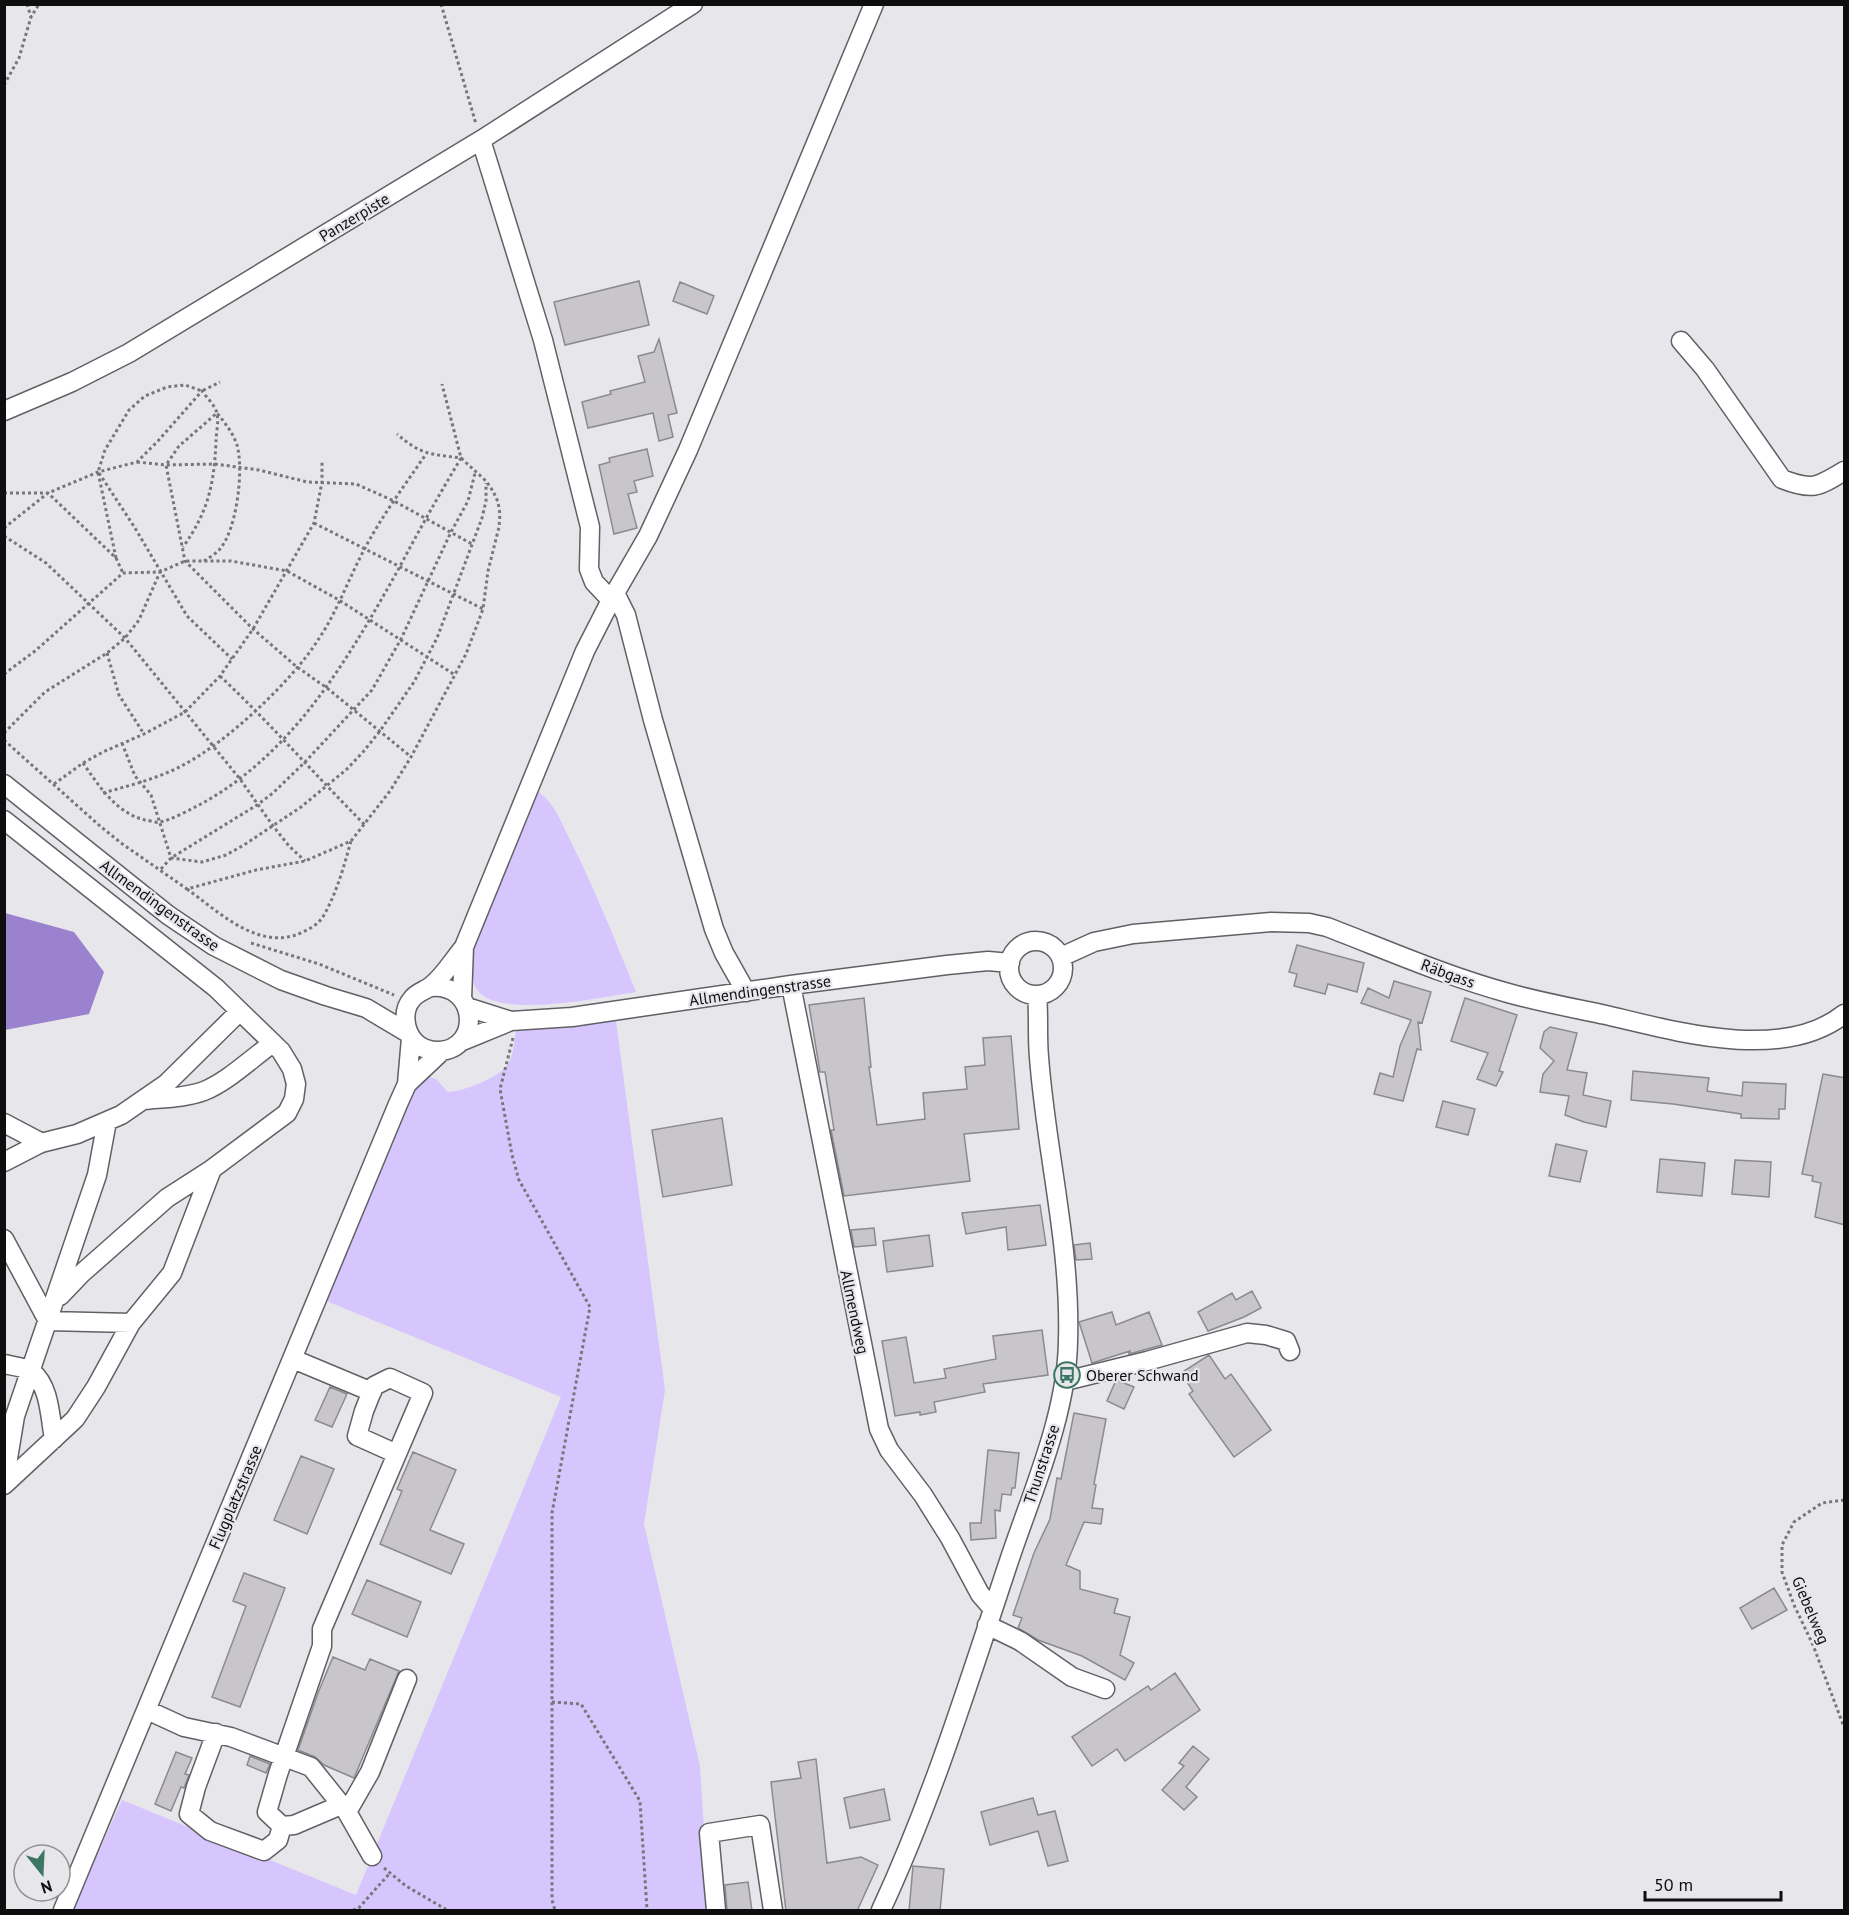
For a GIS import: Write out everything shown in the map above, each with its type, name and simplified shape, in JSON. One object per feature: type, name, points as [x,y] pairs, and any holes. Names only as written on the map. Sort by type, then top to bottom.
[{"type":"street","name":"Panzerpiste","points":[[4,411],[72,382],[129,353],[481,140],[693,4]]},
{"type":"street","points":[[464,947],[465,1003],[469,1022],[467,1032],[460,1042],[442,1051],[425,1049],[410,1035],[405,1017],[411,999],[430,987],[464,947],[585,651],[613,596],[648,536],[672,485],[874,4]]},
{"type":"street","points":[[481,140],[543,340],[590,527],[589,569],[594,582],[613,596],[626,615],[653,720],[714,929],[724,953],[746,992]]},
{"type":"street","points":[[1680,341],[1705,369],[1782,479],[1801,487],[1822,485],[1845,471]]},
{"type":"street","name":"Allmendingenstrasse","points":[[4,784],[168,915],[214,946],[281,980],[366,1008],[410,1035]]},
{"type":"street","points":[[4,820],[216,988],[281,1051],[292,1069],[296,1084],[294,1099],[286,1113],[212,1169],[167,1198],[81,1274],[56,1300]]},
{"type":"street","name":"Räbgass","points":[[1062,957],[1094,942],[1133,934],[1271,922],[1308,923],[1327,927],[1464,979],[1508,993],[1707,1038],[1751,1040],[1787,1037],[1813,1032],[1842,1022]]},
{"type":"street","points":[[1032,941],[1050,944],[1062,957],[1064,965],[1059,982],[1046,993],[1037,995],[1020,989],[1013,982],[1010,963],[1017,949],[1032,941]]},
{"type":"street","name":"Allmendingenstrasse","points":[[460,1042],[511,1021],[572,1017],[970,962],[1010,963]]},
{"type":"street","name":"Allmendweg","points":[[791,985],[879,1429],[889,1450],[950,1538],[990,1617]]},
{"type":"street","points":[[430,987],[447,988],[465,1003]]},
{"type":"street","name":"Thunstrasse","points":[[881,1911],[910,1843],[990,1617],[1049,1443],[1065,1381],[1068,1340],[1066,1277],[1039,1056],[1037,995]]},
{"type":"street","name":"Allmendingenstrasse","points":[[366,1008],[390,1006],[411,999]]},
{"type":"street","name":"Allmendingenstrasse","points":[[465,1003],[511,1021]]},
{"type":"street","points":[[4,1162],[42,1143],[77,1134],[121,1115],[166,1084],[240,1011]]},
{"type":"street","name":"Flugplatzstrasse","points":[[63,1911],[407,1084],[410,1035]]},
{"type":"street","points":[[142,1100],[188,1096],[205,1090],[219,1083],[273,1043]]},
{"type":"street","name":"Flugplatzstrasse","points":[[407,1084],[442,1051]]},
{"type":"street","points":[[5,1484],[15,1416],[98,1175],[107,1121]]},
{"type":"street","points":[[4,1123],[42,1143]]},
{"type":"street","points":[[5,1484],[75,1419],[96,1387],[131,1323],[172,1273],[212,1169]]},
{"type":"street","points":[[4,1239],[48,1321]]},
{"type":"street","points":[[48,1321],[131,1323]]},
{"type":"street","points":[[1065,1381],[1247,1333],[1266,1335],[1286,1341],[1290,1351]]},
{"type":"street","points":[[292,1359],[372,1392]]},
{"type":"street","points":[[4,1364],[31,1370],[45,1391],[54,1439]]},
{"type":"street","points":[[398,1454],[357,1436],[374,1386],[390,1378],[423,1393],[398,1454],[322,1629],[322,1646],[267,1812],[282,1826],[294,1825],[344,1808],[370,1772],[406,1679]]},
{"type":"street","points":[[990,1617],[1072,1677],[1105,1689]]},
{"type":"street","points":[[147,1710],[184,1727],[231,1737],[311,1767],[344,1808],[372,1856]]},
{"type":"street","points":[[216,1733],[196,1787],[189,1814],[210,1832],[264,1851],[278,1840],[282,1826]]},
{"type":"street","points":[[716,1911],[709,1833],[760,1825],[773,1911]]},
{"type":"path","points":[[27,4],[31,17]]},
{"type":"path","points":[[4,85],[19,58],[31,17],[39,4]]},
{"type":"path","points":[[441,4],[481,140]]},
{"type":"path","points":[[137,462],[201,391],[220,382]]},
{"type":"path","points":[[4,740],[114,838],[161,869],[235,924],[269,938],[298,935],[313,928],[323,917],[338,884],[351,841],[390,791],[411,757],[466,654],[483,609],[488,571],[499,527],[498,502],[486,482],[461,458],[442,384]]},
{"type":"path","points":[[123,573],[116,558],[98,472],[105,450],[129,410],[145,396],[167,387],[185,385],[201,391],[236,442],[240,467],[237,498],[230,531],[220,549],[204,561]]},
{"type":"path","points":[[182,548],[206,509],[212,489],[217,413]]},
{"type":"path","points":[[217,413],[179,446],[165,465],[185,561],[253,629],[297,667],[327,688],[411,757]]},
{"type":"path","points":[[397,434],[414,449],[426,454],[461,458]]},
{"type":"path","points":[[103,793],[141,782],[187,764],[213,746],[256,710],[297,667],[317,643],[332,618],[365,548],[426,454]]},
{"type":"path","points":[[83,763],[103,793],[126,812],[142,819],[159,822],[199,805],[240,779],[283,739],[327,688],[369,620],[461,458]]},
{"type":"path","points":[[54,784],[83,763],[122,743],[144,735],[185,712],[220,676],[253,629],[314,523],[322,482],[322,461]]},
{"type":"path","points":[[4,528],[48,493],[98,472],[137,462],[165,465],[215,464],[260,470],[293,480],[356,484],[394,501],[472,544]]},
{"type":"path","points":[[98,472],[135,528],[187,616],[232,659]]},
{"type":"path","points":[[161,869],[171,858],[273,793],[354,710],[376,683],[401,639],[468,501],[475,472]]},
{"type":"path","points":[[171,858],[190,862],[214,859],[235,850],[273,826],[326,787],[347,769],[380,731],[414,682],[444,620],[486,501],[486,482]]},
{"type":"path","points":[[4,493],[48,493],[116,558]]},
{"type":"path","points":[[314,523],[454,592],[483,609]]},
{"type":"path","points":[[4,536],[46,563],[126,638],[240,779],[256,805],[289,846],[305,861]]},
{"type":"path","points":[[4,675],[123,573],[160,572],[185,561],[204,561],[246,563],[287,572],[339,600],[455,675]]},
{"type":"path","points":[[4,733],[45,692],[126,638],[139,620],[160,572]]},
{"type":"path","points":[[107,652],[119,695],[144,735]]},
{"type":"path","points":[[220,676],[256,710],[326,787],[365,825]]},
{"type":"path","points":[[122,743],[135,776],[151,795],[171,858]]},
{"type":"path","points":[[187,889],[256,870],[305,861],[351,841]]},
{"type":"path","points":[[248,942],[309,960],[388,993],[411,999]]},
{"type":"path","points":[[511,1021],[513,1042],[500,1089],[512,1155],[519,1180],[590,1307],[552,1513],[552,1900],[555,1911]]},
{"type":"path","name":"Giebelweg","points":[[1845,1500],[1822,1503],[1794,1522],[1782,1545],[1782,1572],[1845,1727]]},
{"type":"path","points":[[552,1702],[581,1704],[640,1801],[647,1911]]},
{"type":"path","points":[[372,1856],[406,1886],[447,1911]]},
{"type":"path","points":[[353,1911],[358,1909],[390,1874]]},
{"type":"shaded area","points":[[537,791],[553,807],[581,862],[636,992],[553,1004],[529,1005],[508,1004],[490,999],[475,987],[472,951]]},
{"type":"shaded area","points":[[5,913],[74,932],[104,972],[89,1014],[5,1030]]},
{"type":"shaded area","points":[[616,1021],[665,1390],[644,1524],[700,1766],[709,1910],[72,1910],[122,1800],[356,1895],[561,1397],[324,1300],[418,1084],[430,1077],[436,1079],[448,1092],[471,1087],[490,1079],[508,1064],[513,1052],[516,1031]]},
{"type":"building","points":[[639,281],[649,325],[565,345],[554,302]]},
{"type":"building","points":[[680,282],[714,296],[707,314],[673,301]]},
{"type":"building","points":[[659,339],[677,413],[668,415],[673,437],[659,441],[653,413],[588,428],[582,402],[611,394],[610,391],[645,382],[638,356],[654,352]]},
{"type":"building","points":[[647,449],[653,476],[634,481],[637,492],[628,494],[637,528],[614,534],[599,465],[610,462],[609,458]]},
{"type":"building","points":[[1297,945],[1364,963],[1357,992],[1328,984],[1325,994],[1294,986],[1297,974],[1289,972]]},
{"type":"building","points":[[1394,981],[1431,992],[1422,1023],[1418,1022],[1421,1050],[1417,1049],[1403,1101],[1374,1094],[1380,1073],[1393,1077],[1400,1046],[1411,1020],[1361,1003],[1368,988],[1389,998]]},
{"type":"building","points":[[864,998],[871,1067],[869,1067],[877,1125],[925,1119],[923,1093],[967,1089],[965,1067],[985,1065],[983,1038],[1011,1036],[1019,1129],[964,1134],[970,1181],[844,1196],[831,1130],[834,1130],[825,1072],[820,1072],[809,1005]]},
{"type":"building","points":[[1465,998],[1517,1015],[1499,1071],[1503,1072],[1496,1086],[1477,1079],[1488,1053],[1451,1041]]},
{"type":"building","points":[[1550,1027],[1577,1033],[1567,1070],[1587,1073],[1583,1095],[1611,1101],[1606,1127],[1565,1115],[1569,1096],[1540,1092],[1543,1074],[1554,1061],[1540,1048],[1544,1032]]},
{"type":"building","points":[[1633,1071],[1709,1078],[1707,1091],[1742,1096],[1743,1082],[1786,1084],[1785,1109],[1779,1109],[1779,1119],[1741,1118],[1741,1114],[1631,1100]]},
{"type":"building","points":[[1823,1074],[1845,1078],[1845,1225],[1815,1217],[1821,1183],[1812,1181],[1813,1176],[1802,1174]]},
{"type":"building","points":[[1443,1101],[1475,1109],[1468,1135],[1436,1127]]},
{"type":"building","points":[[722,1118],[732,1185],[663,1197],[652,1130]]},
{"type":"building","points":[[1556,1144],[1587,1151],[1580,1182],[1549,1176]]},
{"type":"building","points":[[1660,1159],[1705,1163],[1702,1196],[1657,1192]]},
{"type":"building","points":[[1735,1160],[1771,1162],[1769,1197],[1732,1194]]},
{"type":"building","points":[[1040,1205],[1046,1245],[1008,1250],[1006,1227],[966,1234],[962,1213]]},
{"type":"building","points":[[874,1228],[876,1245],[854,1247],[851,1230]]},
{"type":"building","points":[[929,1235],[933,1266],[887,1272],[883,1241]]},
{"type":"building","points":[[1090,1243],[1092,1259],[1076,1260],[1074,1245]]},
{"type":"building","points":[[1252,1291],[1261,1308],[1208,1331],[1198,1312],[1232,1293],[1236,1300]]},
{"type":"building","points":[[1112,1312],[1116,1325],[1149,1312],[1162,1345],[1129,1354],[1130,1351],[1092,1363],[1079,1322]]},
{"type":"building","points":[[1042,1330],[1048,1375],[983,1384],[985,1392],[934,1402],[936,1412],[895,1416],[882,1341],[906,1337],[914,1383],[946,1378],[944,1369],[996,1359],[993,1336]]},
{"type":"building","points":[[1209,1355],[1225,1379],[1231,1374],[1271,1430],[1234,1457],[1189,1394],[1193,1391],[1181,1373]]},
{"type":"building","points":[[1116,1380],[1134,1387],[1124,1409],[1107,1401]]},
{"type":"building","points":[[330,1387],[347,1394],[332,1427],[315,1420]]},
{"type":"building","points":[[1074,1413],[1106,1419],[1092,1508],[1103,1509],[1101,1524],[1084,1522],[1066,1565],[1080,1571],[1080,1589],[1118,1599],[1114,1613],[1130,1617],[1120,1655],[1134,1663],[1125,1680],[1082,1656],[1038,1640],[1018,1628],[1022,1618],[1013,1615],[1034,1553],[1050,1519],[1057,1478],[1061,1479]]},
{"type":"building","points":[[988,1450],[1019,1453],[1015,1488],[1012,1488],[1011,1495],[1002,1494],[1000,1511],[995,1510],[996,1538],[971,1540],[970,1523],[981,1523]]},
{"type":"building","points":[[413,1452],[456,1470],[430,1530],[464,1544],[451,1574],[380,1544],[402,1491],[397,1489]]},
{"type":"building","points":[[301,1456],[334,1469],[307,1534],[274,1520]]},
{"type":"building","points":[[244,1573],[285,1588],[240,1707],[212,1697],[246,1606],[233,1601]]},
{"type":"building","points":[[367,1580],[421,1602],[407,1637],[352,1614]]},
{"type":"building","points":[[1774,1588],[1787,1610],[1752,1629],[1740,1608]]},
{"type":"building","points":[[333,1657],[365,1670],[370,1659],[399,1671],[354,1778],[298,1750]]},
{"type":"building","points":[[1175,1673],[1200,1710],[1125,1761],[1117,1749],[1092,1766],[1072,1737],[1148,1686],[1151,1690]]},
{"type":"building","points":[[1193,1746],[1209,1759],[1186,1787],[1197,1797],[1184,1810],[1162,1790],[1184,1766],[1179,1763]]},
{"type":"building","points":[[176,1752],[192,1758],[185,1774],[189,1775],[184,1788],[181,1787],[171,1811],[155,1804]]},
{"type":"building","points":[[250,1756],[270,1764],[266,1773],[247,1765]]},
{"type":"building","points":[[816,1759],[827,1863],[861,1857],[878,1865],[857,1911],[786,1911],[771,1782],[801,1778],[798,1762]]},
{"type":"building","points":[[884,1789],[890,1820],[850,1828],[844,1798]]},
{"type":"building","points":[[1033,1798],[1038,1815],[1055,1811],[1068,1861],[1048,1866],[1038,1831],[990,1845],[981,1812]]},
{"type":"building","points":[[913,1866],[944,1869],[940,1911],[909,1911]]},
{"type":"building","points":[[748,1882],[752,1911],[727,1911],[725,1885]]},
{"type":"place","name":"Oberer Schwand","points":[[1067,1375]]}]
